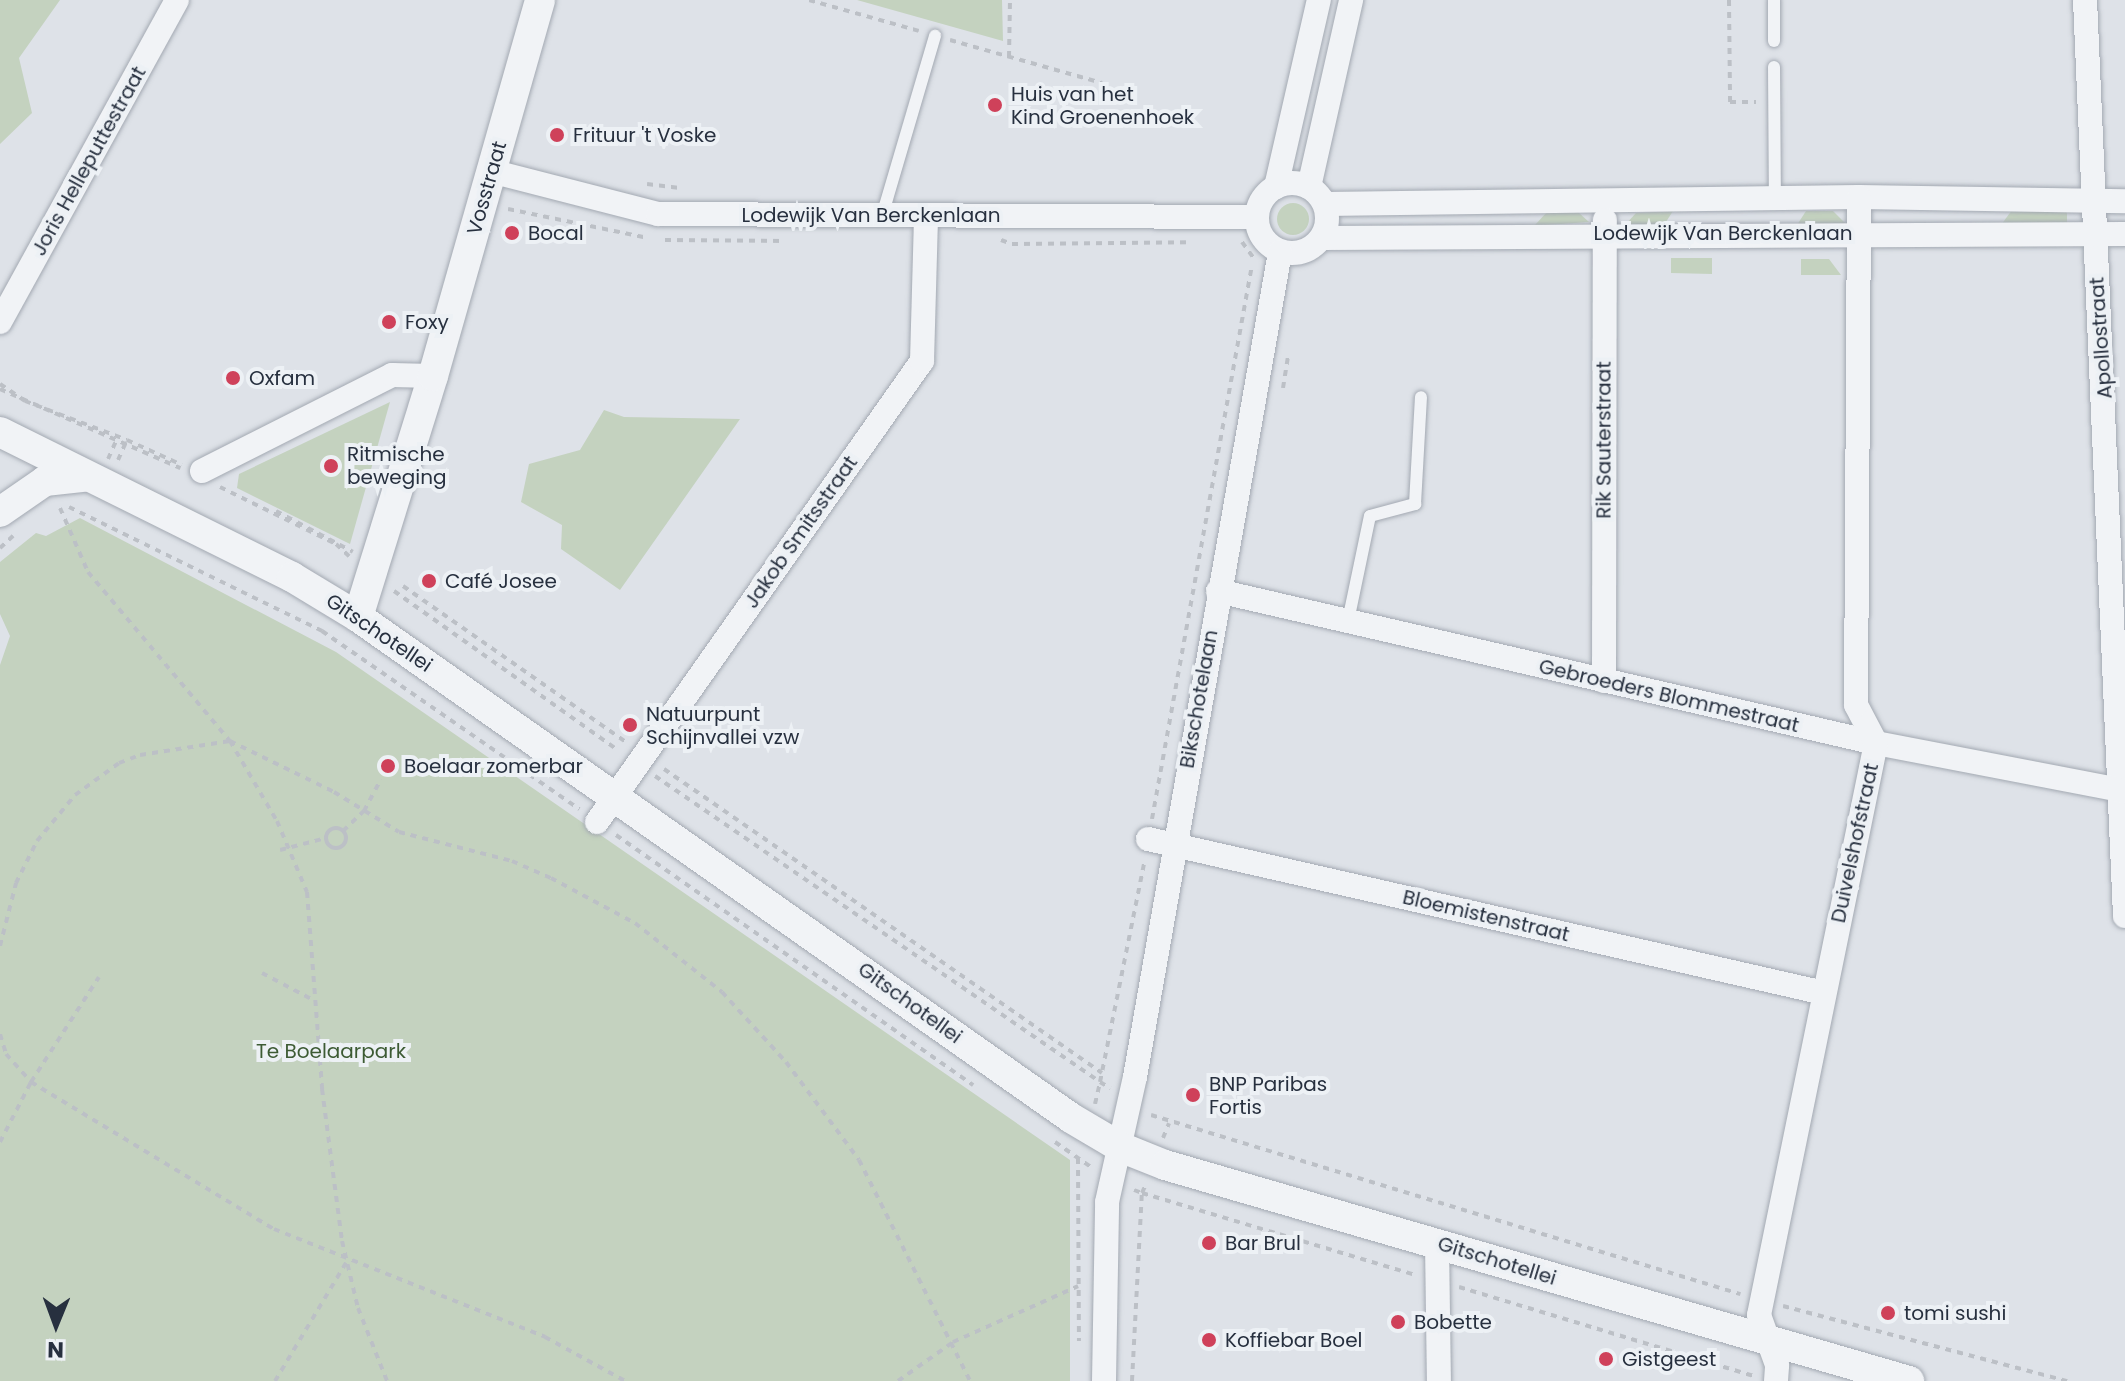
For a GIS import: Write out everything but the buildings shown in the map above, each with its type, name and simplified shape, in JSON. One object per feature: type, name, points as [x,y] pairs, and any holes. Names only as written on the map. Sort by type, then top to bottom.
[{"type":"street","name":"Joris Helleputtestraat","points":[[0,322],[177,0]]},
{"type":"street","name":"Vosstraat","points":[[358,617],[433,376],[540,0]]},
{"type":"street","points":[[1319,0],[1276,187],[1262,199],[1257,217],[1274,248],[1307,251],[1322,238],[1317,196],[1351,0]]},
{"type":"street","name":"Apollostraat","points":[[2085,0],[2094,235],[2117,488],[2125,916]]},
{"type":"street","name":"Lodewijk Van Berckenlaan","points":[[491,171],[658,214],[1257,217]]},
{"type":"street","points":[[1276,187],[1317,196]]},
{"type":"street","name":"Lodewijk Van Berckenlaan","points":[[1317,196],[2125,201]]},
{"type":"street","name":"Duivelshofstraat","points":[[1776,1381],[1777,1365],[1766,1342],[1759,1315],[1876,743],[1856,705],[1859,197]]},
{"type":"street","name":"Rik Sauterstraat","points":[[1604,681],[1605,199]]},
{"type":"street","name":"Jakob Smitsstraat","points":[[597,822],[922,361],[926,216]]},
{"type":"street","name":"Lodewijk Van Berckenlaan","points":[[1322,238],[1605,233],[2125,234]]},
{"type":"street","name":"Bikschotelaan","points":[[1104,1381],[1107,1202],[1120,1147],[1160,842],[1218,591],[1274,248]]},
{"type":"street","points":[[200,474],[392,375],[433,376]]},
{"type":"street","name":"Gitschotellei","points":[[0,432],[84,477],[107,482],[358,617],[1071,1118],[1120,1147],[1165,1165],[1766,1342],[1909,1381]]},
{"type":"street","points":[[1,509],[45,481],[84,477]]},
{"type":"street","name":"Gebroeders Blommestraat","points":[[1218,591],[1876,743],[2124,792]]},
{"type":"street","name":"Bloemistenstraat","points":[[1160,842],[1824,993]]},
{"type":"street","points":[[1437,1243],[1439,1381]]},
{"type":"lane","points":[[1774,0],[1774,41]]},
{"type":"lane","points":[[882,216],[935,36]]},
{"type":"lane","points":[[1774,67],[1775,198]]},
{"type":"lane","points":[[1348,621],[1370,516],[1415,504],[1421,397]]},
{"type":"path","points":[[809,0],[1102,83]]},
{"type":"path","points":[[1009,57],[1010,0]]},
{"type":"path","points":[[1729,0],[1730,102],[1774,101]]},
{"type":"path","points":[[1100,1082],[1160,842],[1249,270],[1274,248]]},
{"type":"path","points":[[0,386],[25,401],[200,474]]},
{"type":"path","points":[[25,401],[200,474],[356,555]]},
{"type":"path","points":[[118,460],[126,442]]},
{"type":"path","points":[[92,515],[60,508],[88,572],[230,741],[288,846],[309,903],[315,1001],[347,1262],[358,1308],[387,1381]]},
{"type":"path","points":[[403,586],[1102,1073]]},
{"type":"path","points":[[0,946],[16,883],[37,841],[75,795],[119,763],[140,755],[230,741],[416,839],[512,861],[593,898],[635,923],[722,992],[786,1062],[849,1143],[953,1342],[970,1381]]},
{"type":"path","points":[[343,831],[364,811],[381,779]]},
{"type":"path","points":[[280,850],[326,838],[334,828],[343,831]]},
{"type":"path","points":[[326,838],[330,847],[341,848],[346,839],[343,831]]},
{"type":"path","points":[[262,973],[315,1001]]},
{"type":"path","points":[[0,1142],[31,1082],[99,977]]},
{"type":"path","points":[[0,1034],[6,1054],[31,1082],[274,1229],[347,1262],[517,1325],[625,1381]]},
{"type":"path","points":[[1169,1123],[1762,1300],[2067,1381]]},
{"type":"path","points":[[1078,1158],[1079,1349]]},
{"type":"path","points":[[1132,1381],[1142,1193]]},
{"type":"path","points":[[275,1381],[347,1262]]},
{"type":"path","points":[[898,1381],[953,1342],[1078,1286]]},
{"type":"green space","points":[[0,0],[60,0],[19,58],[32,113],[0,144]]},
{"type":"green space","points":[[857,0],[1002,0],[1003,41]]},
{"type":"green space","points":[[1293,203],[1304,208],[1309,219],[1304,230],[1293,235],[1282,230],[1277,219],[1282,208]]},
{"type":"green space","points":[[2012,210],[2067,211],[2067,225],[2001,225]]},
{"type":"green space","points":[[1548,211],[1578,212],[1589,222],[1534,226]]},
{"type":"green space","points":[[1673,211],[1664,225],[1626,224],[1636,213]]},
{"type":"green space","points":[[1806,211],[1833,211],[1845,223],[1797,225]]},
{"type":"green space","points":[[1671,258],[1712,258],[1712,274],[1671,273]]},
{"type":"green space","points":[[1801,259],[1829,259],[1841,275],[1801,275]]},
{"type":"green space","points":[[390,402],[350,544],[237,488],[239,474]]},
{"type":"green space","points":[[604,410],[624,417],[740,419],[620,590],[561,549],[562,525],[521,502],[529,464],[580,450]]},
{"type":"green space","name":"Te Boelaarpark","points":[[80,518],[336,652],[1070,1160],[1070,1381],[0,1381],[0,665],[10,636],[0,614],[0,562],[36,533],[46,536]]},
{"type":"place","name":"Huis van het Kind Groenenhoek","points":[[995,105]]},
{"type":"place","name":"Frituur 't Voske","points":[[557,135]]},
{"type":"place","name":"Bocal","points":[[512,233]]},
{"type":"place","name":"Foxy","points":[[389,322]]},
{"type":"place","name":"Oxfam","points":[[233,378]]},
{"type":"place","name":"Ritmische beweging","points":[[331,466]]},
{"type":"place","name":"Café Josee","points":[[429,581]]},
{"type":"place","name":"Natuurpunt Schijnvallei vzw","points":[[630,725]]},
{"type":"place","name":"Boelaar zomerbar","points":[[388,766]]},
{"type":"place","name":"BNP Paribas Fortis","points":[[1193,1095]]},
{"type":"place","name":"Bar Brul","points":[[1209,1243]]},
{"type":"place","name":"tomi sushi","points":[[1888,1313]]},
{"type":"place","name":"Bobette","points":[[1398,1322]]},
{"type":"place","name":"Koffiebar Boel","points":[[1209,1340]]},
{"type":"place","name":"Gistgeest","points":[[1606,1359]]}]
